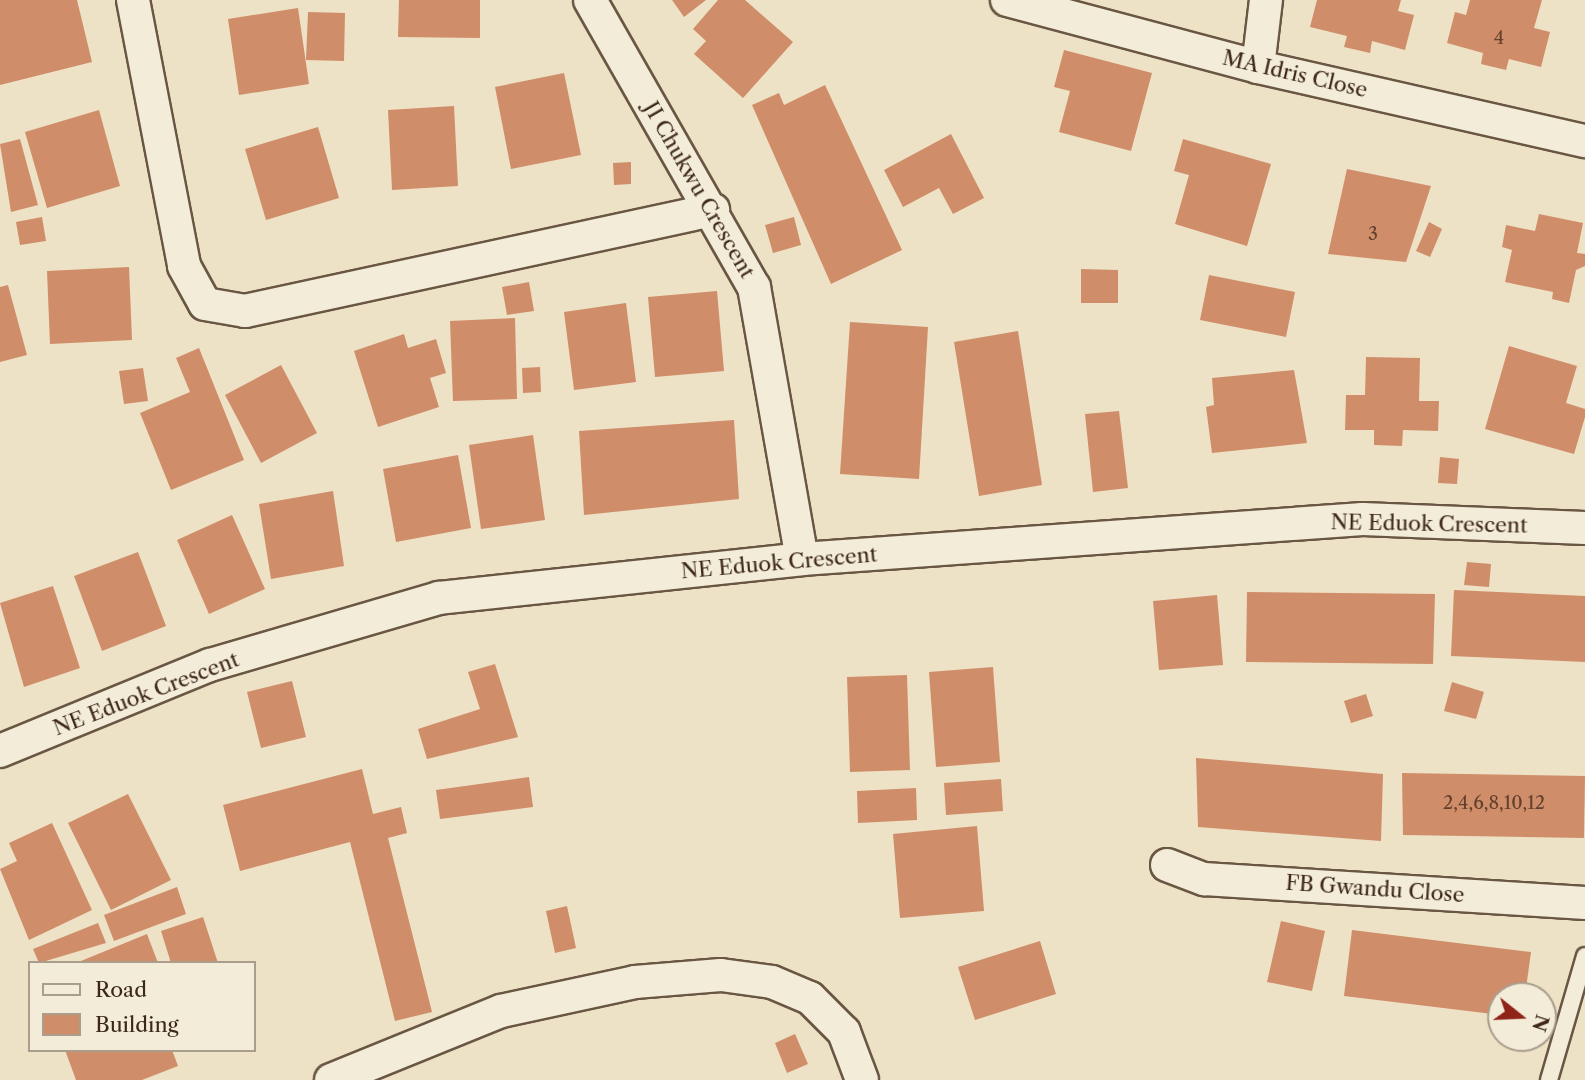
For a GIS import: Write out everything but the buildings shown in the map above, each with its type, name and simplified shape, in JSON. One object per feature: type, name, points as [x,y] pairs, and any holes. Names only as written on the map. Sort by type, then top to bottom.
[{"type":"street","points":[[133,0],[184,266],[205,304],[246,311],[713,210]]},
{"type":"street","name":"JI Chukwu Crescent","points":[[590,0],[713,210],[754,286],[802,559]]},
{"type":"street","name":"MA Idris Close","points":[[1007,0],[1258,67],[1585,141]]},
{"type":"street","points":[[1258,67],[1266,0]]},
{"type":"street","name":"NE Eduok Crescent","points":[[0,751],[210,665],[439,598],[802,559],[1363,519],[1585,528]]},
{"type":"street","name":"FB Gwandu Close","points":[[1167,864],[1204,879],[1585,903]]},
{"type":"street","points":[[331,1080],[501,1012],[635,982],[721,975],[772,982],[810,998],[844,1032],[862,1080]]},
{"type":"lane","points":[[1549,1080],[1585,956]]}]
